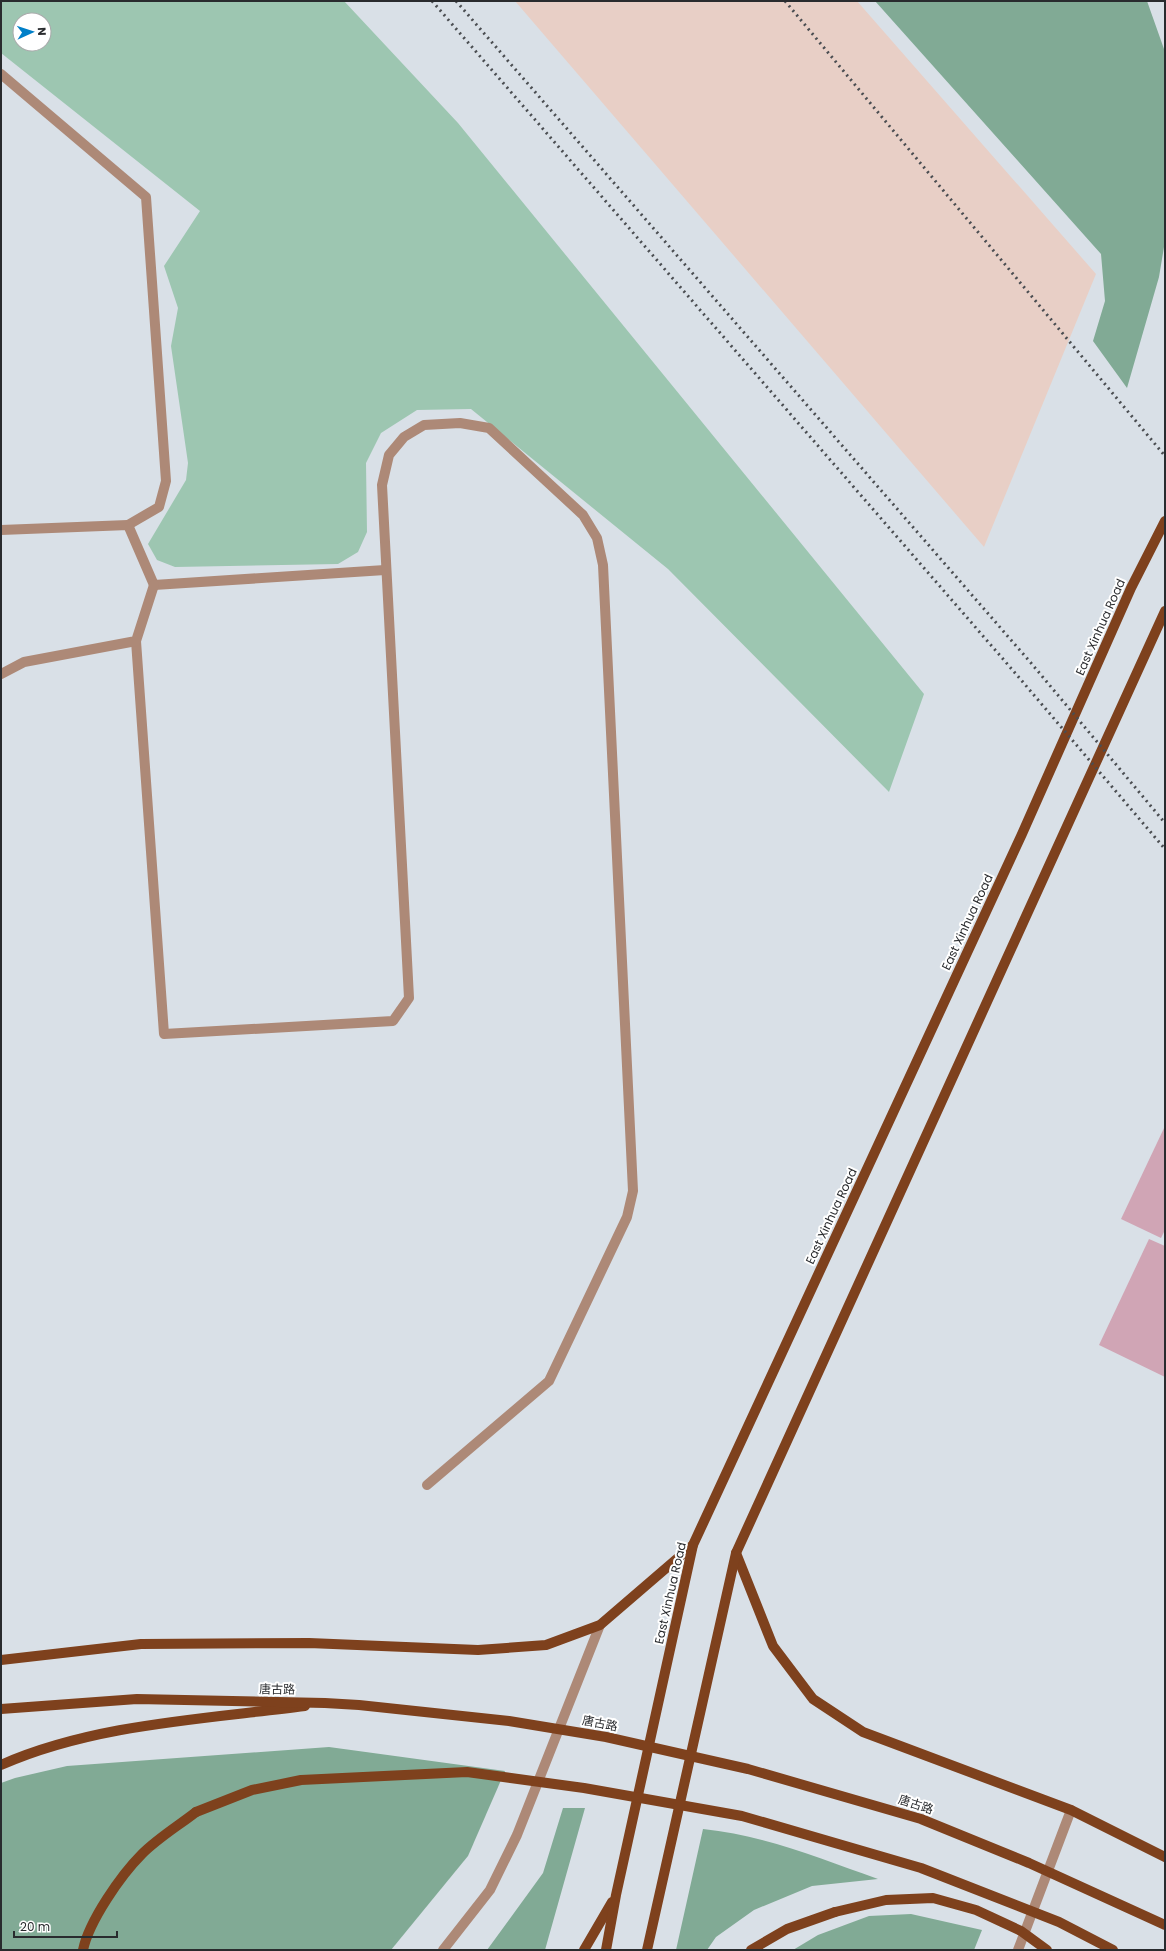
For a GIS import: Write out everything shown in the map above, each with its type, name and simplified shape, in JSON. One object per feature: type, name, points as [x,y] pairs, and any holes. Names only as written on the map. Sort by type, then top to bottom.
[{"type":"main road","name":"East Xinhua Road","points":[[606,1950],[616,1895],[693,1545],[1022,834],[1131,588],[1165,521]]},
{"type":"main road","points":[[647,1950],[736,1553],[1165,611]]},
{"type":"main road","points":[[1,1660],[141,1644],[309,1642],[478,1650],[546,1645],[600,1625],[693,1545]]},
{"type":"main road","points":[[736,1553],[773,1646],[813,1699],[863,1732],[1071,1810],[1165,1857]]},
{"type":"main road","name":"唐古路","points":[[1,1709],[137,1699],[325,1703],[509,1720],[606,1737],[748,1769],[921,1818],[1029,1863],[1165,1925]]},
{"type":"main road","points":[[1,1765],[30,1752],[126,1729],[325,1703]]},
{"type":"main road","points":[[83,1950],[86,1937],[117,1884],[142,1854],[196,1812],[252,1790],[302,1780],[467,1772],[584,1788],[742,1816],[921,1868],[1059,1922],[1113,1950]]},
{"type":"main road","points":[[584,1950],[616,1895]]},
{"type":"main road","points":[[751,1950],[787,1929],[835,1912],[886,1900],[933,1898],[976,1910],[1021,1931],[1047,1950]]},
{"type":"street","points":[[1,74],[146,197],[166,481],[160,507],[128,525],[1,530]]},
{"type":"street","points":[[128,525],[154,584],[136,641],[164,1034],[393,1021],[409,998],[385,570],[382,484],[389,455],[404,437],[424,425],[460,423],[489,428],[583,515],[597,538],[603,564],[633,1191],[627,1217],[548,1381],[427,1485]]},
{"type":"street","points":[[154,584],[385,570]]},
{"type":"street","points":[[1,674],[24,662],[136,641]]},
{"type":"street","points":[[443,1950],[490,1890],[514,1842],[600,1625]]},
{"type":"street","points":[[1018,1950],[1071,1810]]},
{"type":"shaded area","points":[[515,1],[857,1],[1096,274],[984,547]]},
{"type":"green space","points":[[1,1],[344,1],[458,123],[924,694],[889,792],[668,569],[471,409],[417,410],[381,433],[366,463],[367,532],[358,552],[338,564],[175,567],[157,560],[148,544],[186,480],[188,463],[171,346],[178,308],[164,266],[200,211],[1,53]]},
{"type":"green space","points":[[875,1],[1147,1],[1164,49],[1165,58],[1165,241],[1159,277],[1127,388],[1093,341],[1105,301],[1101,254]]},
{"type":"green space","points":[[329,1747],[505,1771],[468,1856],[391,1950],[1,1950],[1,1783],[15,1778],[67,1766]]},
{"type":"green space","points":[[563,1808],[585,1808],[545,1950],[487,1950],[543,1873]]},
{"type":"green space","points":[[703,1829],[725,1832],[770,1842],[878,1879],[812,1886],[754,1910],[716,1937],[707,1950],[676,1950]]},
{"type":"green space","points":[[911,1914],[982,1930],[974,1950],[793,1950],[818,1935],[869,1916]]},
{"type":"building","points":[[1165,1126],[1165,1230],[1161,1238],[1121,1219]]},
{"type":"building","points":[[1149,1239],[1165,1246],[1165,1377],[1099,1345]]},
{"type":"railway","points":[[432,1],[1016,674],[1165,849]]},
{"type":"railway","points":[[456,1],[1031,663],[1165,823]]},
{"type":"railway","points":[[785,1],[1165,456]]}]
